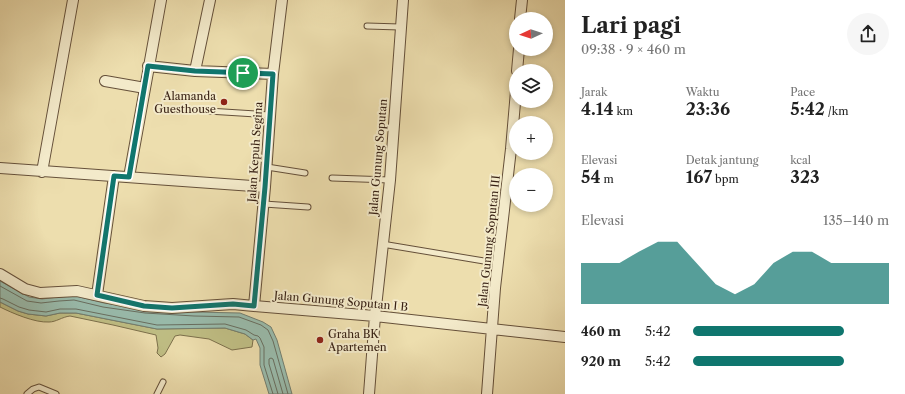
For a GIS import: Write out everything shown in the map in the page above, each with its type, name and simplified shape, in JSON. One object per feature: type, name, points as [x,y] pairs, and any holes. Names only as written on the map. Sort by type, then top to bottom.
[{"type":"street","points":[[42,172],[73,0]]},
{"type":"street","points":[[129,177],[161,0]]},
{"type":"street","points":[[195,71],[210,0]]},
{"type":"street","name":"Jalan Kepuh Segina","points":[[254,306],[264,204],[273,74],[282,0]]},
{"type":"street","name":"Jalan Gunung Soputan","points":[[369,394],[374,316],[390,180],[403,0]]},
{"type":"street","points":[[521,12],[522,0]]},
{"type":"street","points":[[148,66],[195,71],[273,74]]},
{"type":"street","points":[[105,81],[145,88]]},
{"type":"street","name":"Jalan Gunung Soputan III","points":[[487,394],[500,236],[515,108]]},
{"type":"street","points":[[0,168],[265,187]]},
{"type":"street","points":[[97,295],[114,176]]},
{"type":"street","name":"Jalan Gunung Soputan I B","points":[[0,274],[25,289],[40,293],[77,291],[144,306],[172,308],[233,304],[374,316],[565,337]]},
{"type":"lane","points":[[367,26],[400,27]]},
{"type":"lane","points":[[208,111],[270,115]]},
{"type":"lane","points":[[267,167],[305,173]]},
{"type":"lane","points":[[332,178],[390,180]]},
{"type":"lane","points":[[264,204],[308,207]]},
{"type":"lane","points":[[382,244],[484,261]]},
{"type":"lane","points":[[157,394],[163,382]]},
{"type":"lane","points":[[27,394],[39,387],[56,394]]},
{"type":"shaded area","points":[[0,302],[28,314],[46,316],[60,313],[76,313],[157,329],[225,328],[245,334],[253,340],[252,347],[232,350],[209,339],[180,335],[175,336],[165,354],[161,357],[157,353],[158,348],[156,335],[70,316],[52,322],[37,321],[17,315],[0,307]]},
{"type":"water","points":[[0,281],[29,297],[42,299],[75,296],[104,303],[145,309],[240,313],[263,322],[271,327],[277,340],[292,394],[269,394],[260,365],[260,348],[256,339],[253,340],[245,334],[225,328],[157,329],[76,313],[60,313],[46,316],[28,314],[0,302]]},
{"type":"place","name":"Alamanda Guesthouse","points":[[224,102]]},
{"type":"place","name":"Graha BK Apartemen","points":[[320,340]]},
{"type":"route","points":[[148,66],[195,71],[243,73],[273,74],[265,187],[254,306],[233,304],[172,308],[144,306],[97,295],[114,176],[129,177],[148,66]]}]
